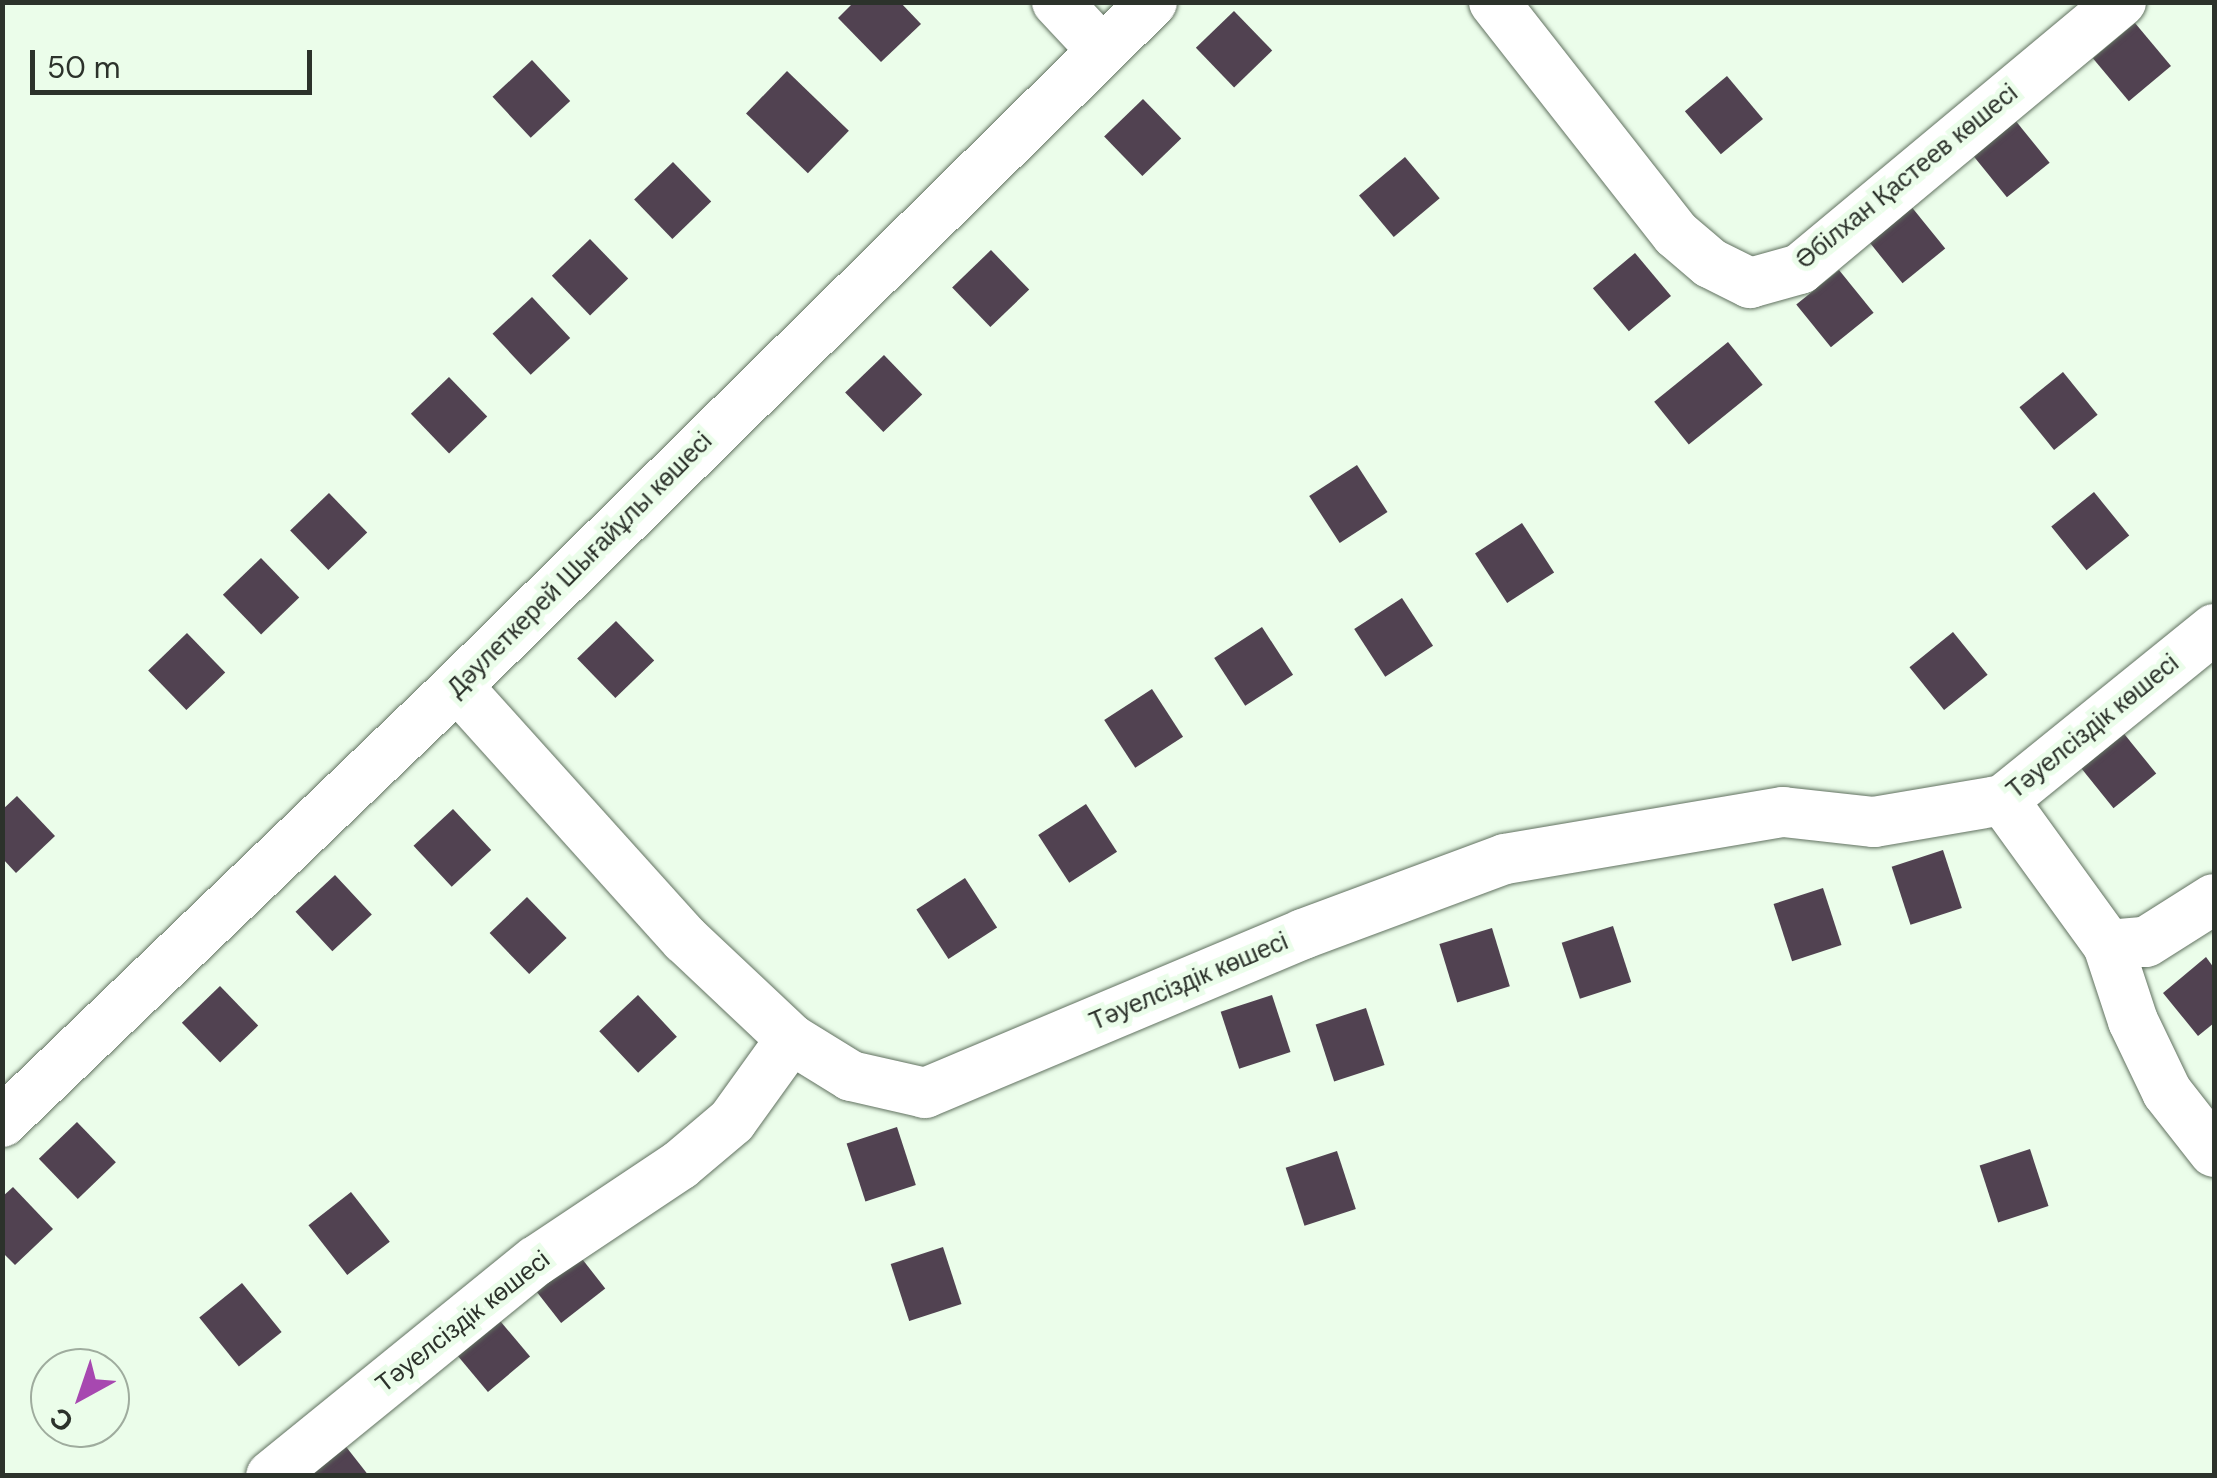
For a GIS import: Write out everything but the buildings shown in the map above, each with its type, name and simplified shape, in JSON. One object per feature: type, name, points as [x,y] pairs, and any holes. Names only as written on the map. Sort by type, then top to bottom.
[{"type":"street","points":[[1057,2],[1101,50]]},
{"type":"street","name":"Дәулеткерей Шығайұлы көшесі","points":[[2,1122],[458,686],[1152,2]]},
{"type":"street","name":"Әбілхан Қастеев көшесі","points":[[1494,2],[1676,234],[1710,263],[1750,283],[1800,269],[2122,2]]},
{"type":"street","name":"Тәуелсіздік көшесі","points":[[271,1476],[536,1261],[680,1165],[732,1121],[791,1039],[850,1076],[925,1092],[1303,934],[1506,859],[1783,812],[1874,822],[2003,800],[2214,629]]},
{"type":"street","points":[[458,686],[686,939],[791,1039]]},
{"type":"street","points":[[2003,800],[2108,945],[2132,1021],[2167,1092],[2214,1152]]},
{"type":"street","points":[[2108,945],[2146,942],[2214,899]]}]
